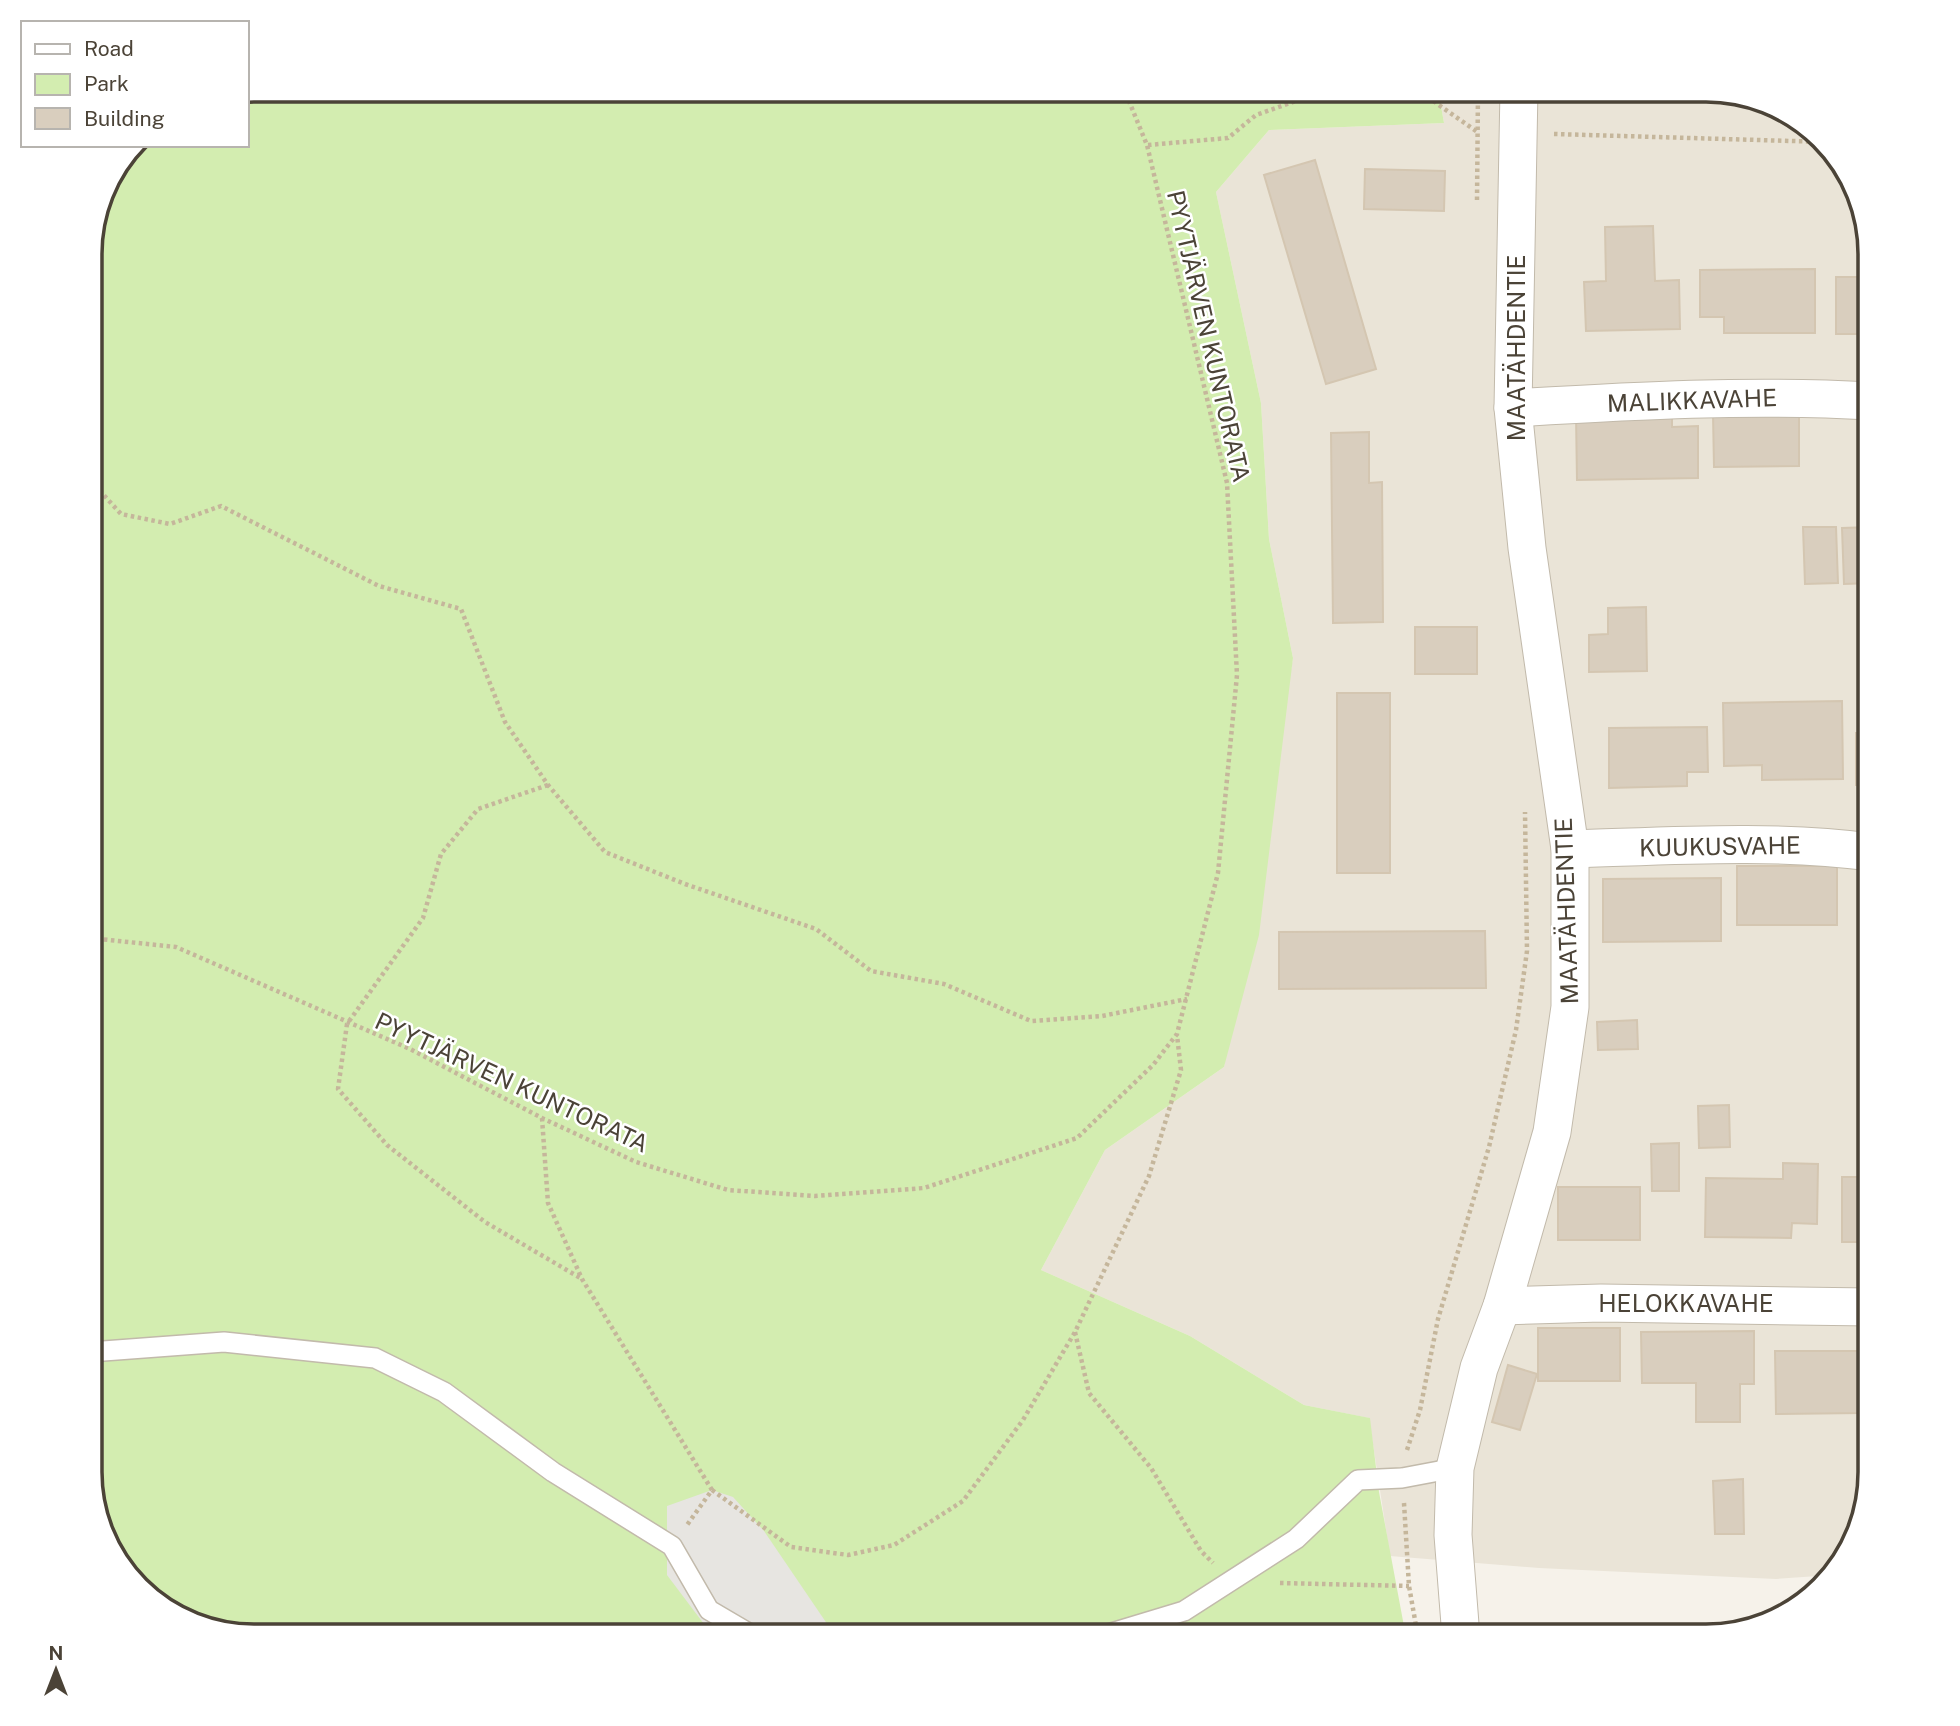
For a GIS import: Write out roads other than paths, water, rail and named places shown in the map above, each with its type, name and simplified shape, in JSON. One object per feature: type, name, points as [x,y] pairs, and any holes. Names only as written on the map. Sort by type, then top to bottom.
[{"type":"street","name":"MAATÄHDENTIE","points":[[1460,1624],[1453,1535],[1455,1468],[1479,1368],[1502,1306],[1552,1132],[1570,1007],[1570,849],[1527,548],[1513,408],[1519,102]]},
{"type":"street","name":"MALIKKAVAHE","points":[[1513,408],[1687,398],[1790,397],[1858,400]]},
{"type":"street","name":"KUUKUSVAHE","points":[[1570,849],[1753,843],[1813,845],[1858,850]]},
{"type":"street","name":"HELOKKAVAHE","points":[[1502,1306],[1601,1303],[1858,1307]]},
{"type":"lane","points":[[102,1351],[225,1342],[375,1358],[444,1392],[553,1472],[672,1546],[709,1610],[733,1624]]},
{"type":"lane","points":[[1141,1624],[1184,1611],[1232,1582],[1296,1539],[1358,1480],[1402,1478],[1455,1468]]}]
